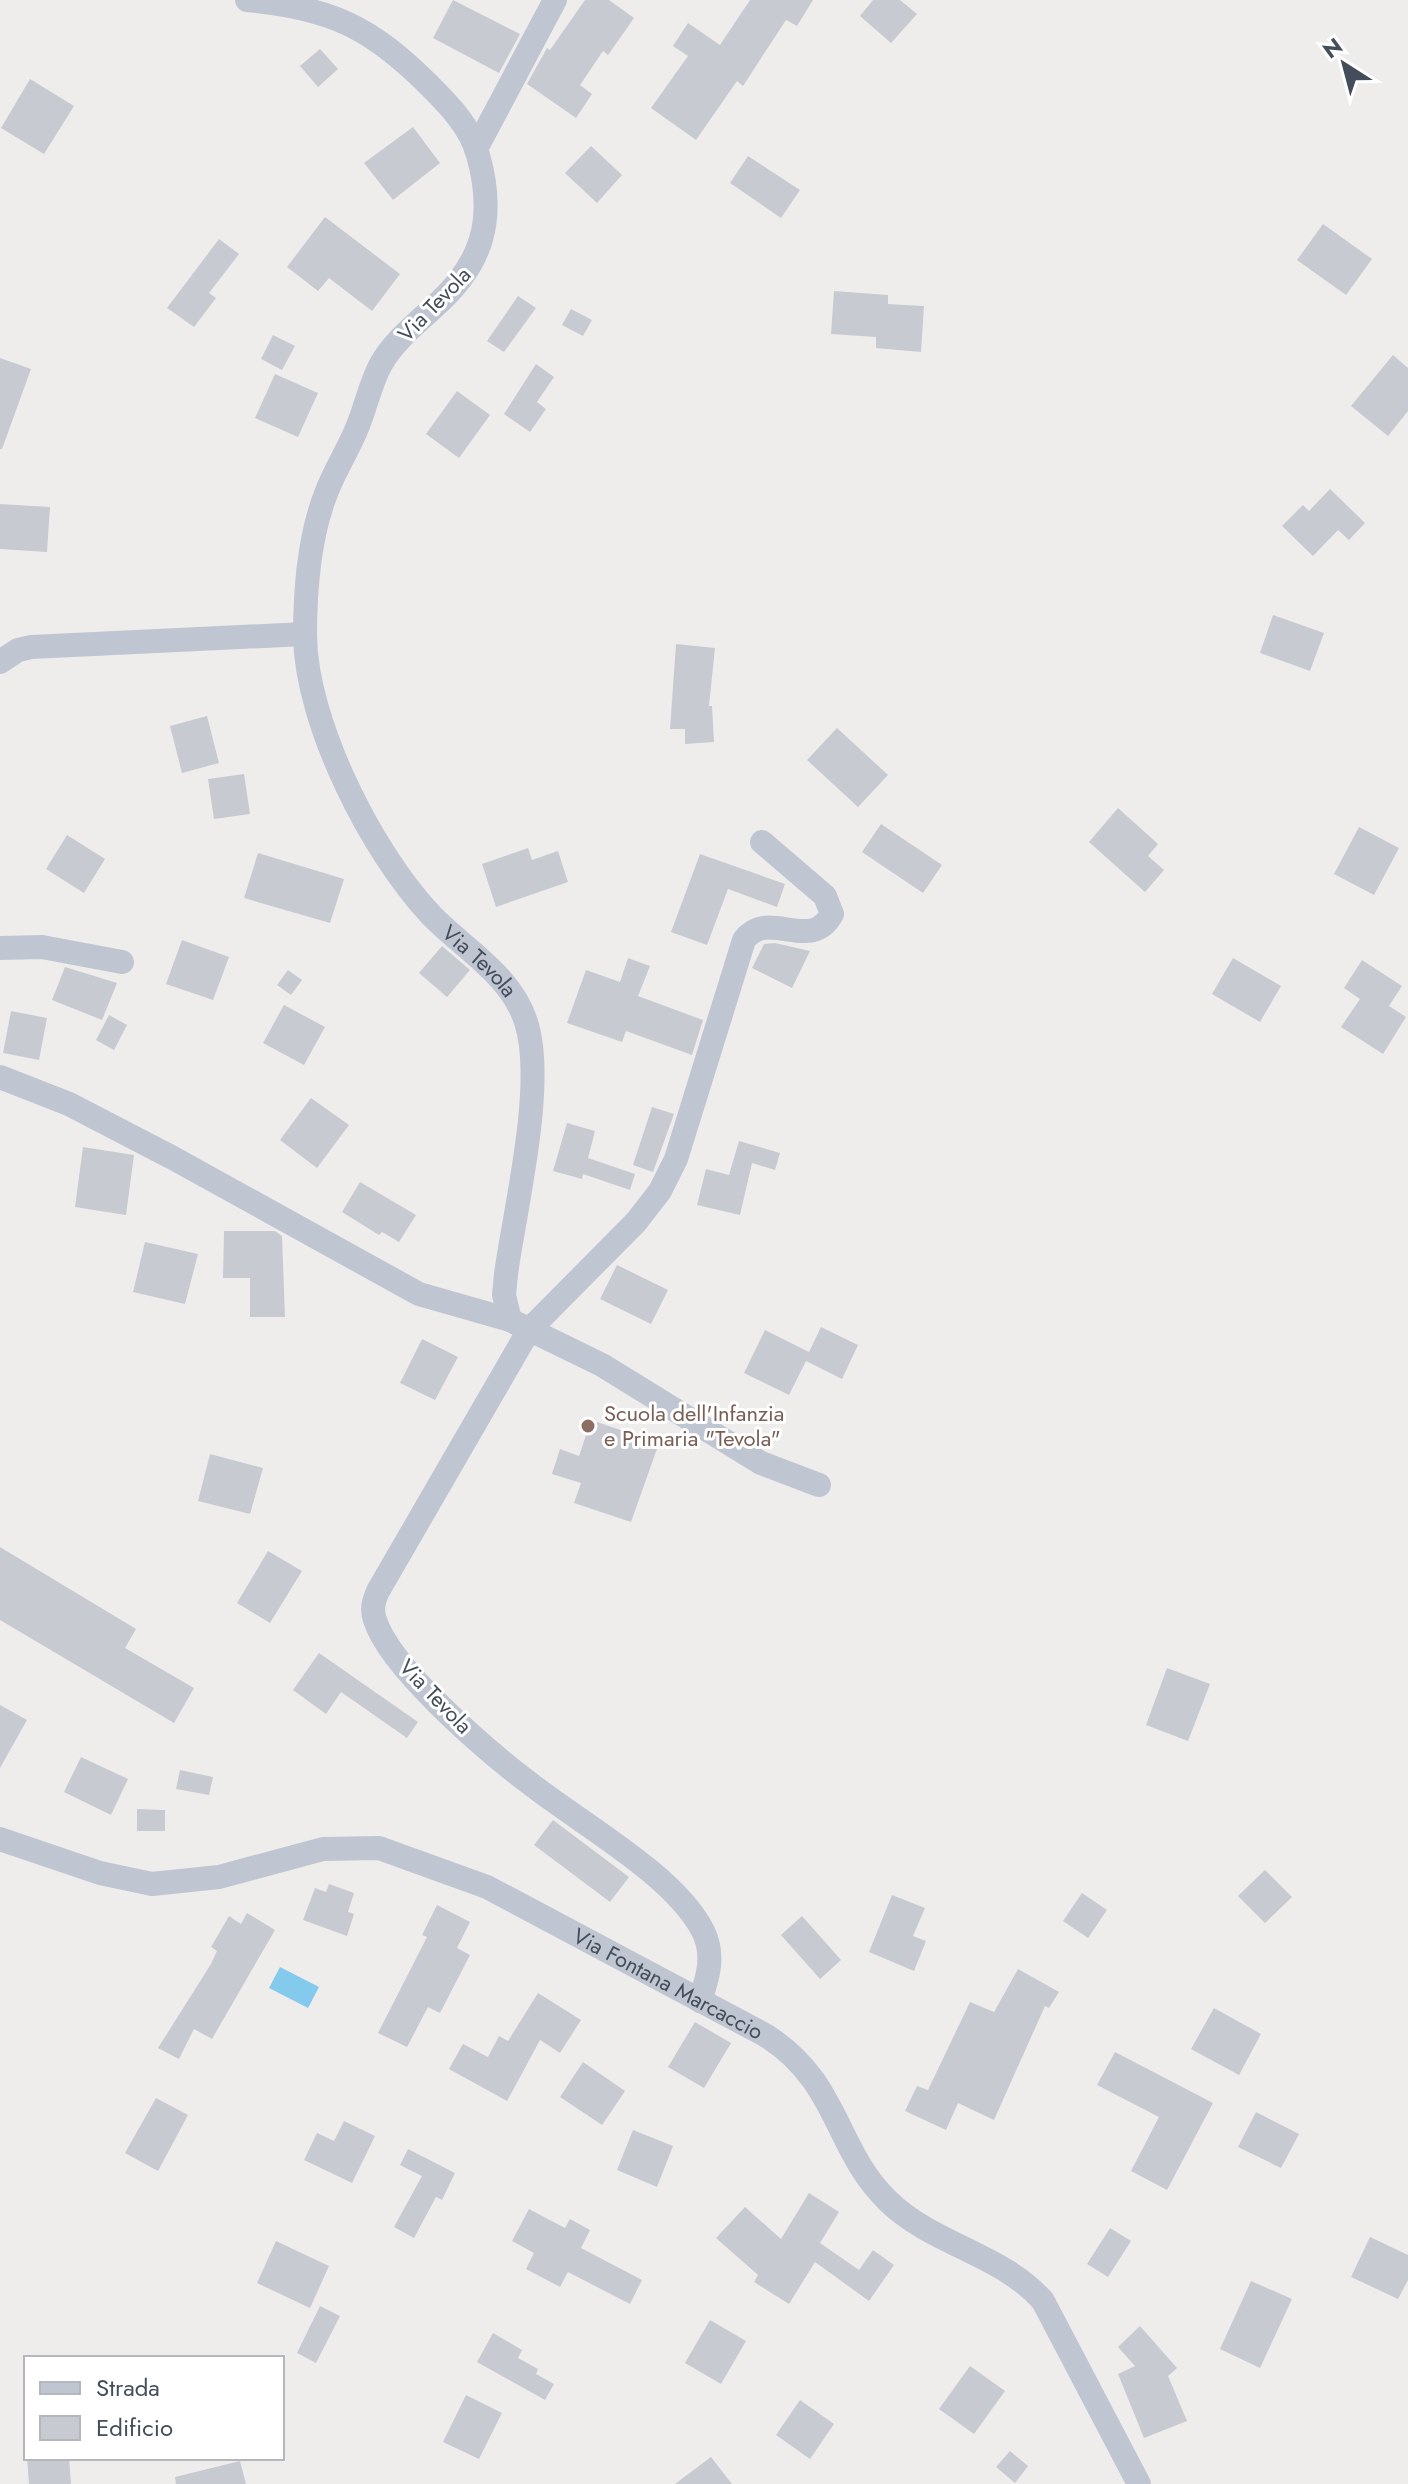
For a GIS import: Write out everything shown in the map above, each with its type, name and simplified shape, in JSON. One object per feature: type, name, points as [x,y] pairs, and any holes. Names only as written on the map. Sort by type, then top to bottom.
[{"type":"street","name":"Via Tevola","points":[[247,0],[328,14],[377,38],[448,105],[476,149],[484,209],[480,249],[459,283],[401,337],[377,374],[357,429],[319,513],[311,552],[305,634],[314,690],[332,745],[392,865],[432,916],[500,978],[526,1021],[532,1071],[504,1295],[519,1325]]},
{"type":"street","points":[[476,149],[555,0]]},
{"type":"street","points":[[0,662],[18,650],[31,647],[305,634]]},
{"type":"street","name":"Via Tevola","points":[[700,2001],[710,1965],[709,1948],[688,1909],[653,1875],[490,1751],[407,1668],[380,1632],[373,1615],[378,1591],[519,1325],[636,1222],[666,1181],[676,1159],[747,936],[765,926],[806,932],[822,926],[832,914],[825,896],[762,842]]},
{"type":"street","points":[[0,948],[42,947],[122,962]]},
{"type":"street","points":[[0,1077],[48,1095],[121,1131],[419,1294],[519,1325],[636,1383],[772,1469],[819,1485]]},
{"type":"street","name":"Via Fontana Marcaccio","points":[[0,1839],[100,1873],[152,1884],[219,1877],[323,1849],[379,1848],[487,1887],[765,2035],[798,2060],[826,2096],[867,2174],[889,2202],[927,2231],[1010,2274],[1035,2292],[1056,2319],[1139,2484]]},
{"type":"water","points":[[280,1967],[319,1987],[308,2008],[269,1988]]},
{"type":"building","points":[[453,0],[520,34],[499,73],[433,38]]},
{"type":"building","points":[[585,0],[609,0],[634,18],[608,55],[603,51],[580,85],[592,94],[576,118],[527,84],[547,48],[550,50]]},
{"type":"building","points":[[750,0],[813,0],[797,26],[786,20],[743,86],[737,81],[696,140],[651,108],[688,56],[673,46],[688,23],[720,45]]},
{"type":"building","points":[[873,0],[900,0],[917,14],[891,43],[860,16]]},
{"type":"building","points":[[320,49],[338,69],[318,87],[300,66]]},
{"type":"building","points":[[30,79],[74,106],[44,154],[1,128]]},
{"type":"building","points":[[413,127],[440,163],[393,200],[364,163]]},
{"type":"building","points":[[591,146],[622,175],[597,203],[565,173]]},
{"type":"building","points":[[748,156],[800,190],[781,218],[730,183]]},
{"type":"building","points":[[325,217],[400,274],[372,311],[329,278],[318,291],[287,267]]},
{"type":"building","points":[[1323,224],[1372,259],[1346,295],[1297,260]]},
{"type":"building","points":[[219,239],[239,254],[209,293],[216,298],[194,327],[167,308]]},
{"type":"building","points":[[834,291],[888,295],[888,304],[924,306],[921,352],[876,348],[876,337],[831,334]]},
{"type":"building","points":[[518,296],[536,308],[504,352],[487,341]]},
{"type":"building","points":[[571,309],[592,320],[583,336],[562,325]]},
{"type":"building","points":[[273,335],[295,346],[282,370],[261,359]]},
{"type":"building","points":[[1393,355],[1408,368],[1408,411],[1388,436],[1351,406]]},
{"type":"building","points":[[0,358],[31,369],[2,449],[0,449]]},
{"type":"building","points":[[536,364],[554,377],[537,402],[546,409],[530,432],[504,414]]},
{"type":"building","points":[[275,374],[318,393],[298,437],[255,418]]},
{"type":"building","points":[[457,391],[490,415],[459,458],[426,434]]},
{"type":"building","points":[[1330,489],[1365,523],[1349,540],[1338,530],[1313,556],[1282,526],[1303,505],[1309,511]]},
{"type":"building","points":[[0,504],[50,507],[47,552],[0,549]]},
{"type":"building","points":[[1273,615],[1324,633],[1310,671],[1260,653]]},
{"type":"building","points":[[676,644],[715,648],[709,706],[712,706],[714,742],[685,744],[685,729],[670,729]]},
{"type":"building","points":[[207,716],[219,763],[182,773],[170,726]]},
{"type":"building","points":[[837,728],[888,775],[858,807],[807,760]]},
{"type":"building","points":[[244,774],[250,814],[214,819],[208,779]]},
{"type":"building","points":[[1118,808],[1158,844],[1148,856],[1164,870],[1145,892],[1089,842]]},
{"type":"building","points":[[881,824],[942,865],[923,893],[862,852]]},
{"type":"building","points":[[1359,827],[1399,848],[1374,895],[1334,874]]},
{"type":"building","points":[[67,835],[105,859],[84,893],[46,869]]},
{"type":"building","points":[[528,848],[532,860],[558,851],[568,882],[496,907],[482,864]]},
{"type":"building","points":[[258,853],[344,879],[330,923],[244,898]]},
{"type":"building","points":[[700,854],[785,884],[777,907],[728,889],[707,945],[671,932]]},
{"type":"building","points":[[182,940],[229,957],[213,1000],[166,984]]},
{"type":"building","points":[[775,943],[810,951],[792,988],[752,968],[764,944]]},
{"type":"building","points":[[442,946],[470,970],[447,997],[419,973]]},
{"type":"building","points":[[628,958],[650,966],[638,996],[703,1020],[692,1055],[626,1031],[622,1042],[567,1023],[586,970],[620,982]]},
{"type":"building","points":[[1233,958],[1281,986],[1260,1022],[1212,994]]},
{"type":"building","points":[[1362,960],[1402,986],[1389,1006],[1406,1017],[1383,1054],[1341,1027],[1360,999],[1344,988]]},
{"type":"building","points":[[65,967],[117,983],[102,1020],[52,1000]]},
{"type":"building","points":[[288,970],[302,980],[291,995],[277,985]]},
{"type":"building","points":[[284,1005],[325,1027],[304,1065],[263,1043]]},
{"type":"building","points":[[11,1011],[47,1018],[39,1060],[3,1053]]},
{"type":"building","points":[[109,1015],[127,1025],[114,1050],[96,1040]]},
{"type":"building","points":[[311,1098],[349,1125],[317,1168],[280,1140]]},
{"type":"building","points":[[652,1107],[674,1114],[653,1172],[633,1165]]},
{"type":"building","points":[[567,1123],[595,1131],[588,1158],[635,1174],[630,1190],[583,1174],[582,1179],[553,1171]]},
{"type":"building","points":[[739,1141],[780,1153],[775,1170],[752,1163],[740,1215],[697,1205],[706,1169],[729,1175]]},
{"type":"building","points":[[83,1147],[134,1155],[126,1215],[75,1207]]},
{"type":"building","points":[[360,1182],[416,1215],[399,1242],[382,1232],[379,1235],[342,1212]]},
{"type":"building","points":[[224,1231],[275,1231],[282,1236],[285,1317],[250,1317],[250,1278],[223,1278]]},
{"type":"building","points":[[145,1242],[198,1254],[185,1304],[133,1292]]},
{"type":"building","points":[[617,1265],[668,1290],[651,1324],[600,1299]]},
{"type":"building","points":[[821,1327],[858,1345],[842,1379],[806,1361],[789,1395],[744,1373],[765,1330],[809,1352]]},
{"type":"building","points":[[422,1339],[458,1357],[435,1400],[400,1383]]},
{"type":"building","points":[[591,1420],[659,1443],[631,1522],[574,1503],[581,1483],[552,1474],[560,1449],[579,1456]]},
{"type":"building","points":[[210,1454],[263,1468],[250,1514],[198,1501]]},
{"type":"building","points":[[0,1547],[136,1629],[125,1648],[194,1688],[174,1723],[0,1620]]},
{"type":"building","points":[[268,1551],[302,1571],[270,1623],[237,1603]]},
{"type":"building","points":[[319,1653],[418,1722],[407,1738],[341,1692],[326,1714],[293,1690]]},
{"type":"building","points":[[1167,1668],[1210,1684],[1188,1741],[1146,1725]]},
{"type":"building","points":[[0,1705],[27,1720],[0,1768]]},
{"type":"building","points":[[81,1757],[128,1779],[111,1815],[64,1792]]},
{"type":"building","points":[[180,1770],[213,1777],[209,1795],[176,1789]]},
{"type":"building","points":[[137,1809],[165,1810],[165,1831],[137,1831]]},
{"type":"building","points":[[553,1820],[629,1877],[610,1902],[534,1845]]},
{"type":"building","points":[[1265,1870],[1292,1897],[1265,1923],[1238,1896]]},
{"type":"building","points":[[329,1884],[354,1893],[348,1912],[354,1914],[347,1936],[303,1920],[315,1888],[326,1892]]},
{"type":"building","points":[[1082,1893],[1107,1910],[1088,1938],[1063,1921]]},
{"type":"building","points":[[892,1895],[925,1908],[913,1936],[926,1941],[914,1971],[869,1952]]},
{"type":"building","points":[[437,1905],[470,1922],[457,1948],[470,1955],[440,2013],[428,2007],[407,2047],[378,2033],[427,1937],[422,1935]]},
{"type":"building","points":[[247,1913],[275,1930],[212,2039],[194,2029],[179,2059],[158,2048],[211,1964],[217,1951],[211,1947],[229,1916],[241,1924]]},
{"type":"building","points":[[802,1916],[841,1960],[820,1979],[781,1935]]},
{"type":"building","points":[[1018,1969],[1059,1992],[1049,2008],[1045,2006],[994,2120],[958,2103],[946,2130],[905,2111],[917,2086],[928,2090],[970,2002],[994,2012]]},
{"type":"building","points":[[538,1993],[581,2020],[560,2053],[540,2040],[507,2101],[449,2069],[463,2044],[488,2057],[499,2036],[508,2041]]},
{"type":"building","points":[[1214,2008],[1261,2034],[1239,2075],[1191,2049]]},
{"type":"building","points":[[695,2022],[731,2043],[704,2088],[668,2067]]},
{"type":"building","points":[[1115,2052],[1213,2103],[1167,2190],[1131,2171],[1159,2117],[1097,2085]]},
{"type":"building","points":[[583,2062],[625,2091],[602,2125],[560,2097]]},
{"type":"building","points":[[156,2098],[188,2115],[158,2171],[125,2153]]},
{"type":"building","points":[[1256,2112],[1299,2134],[1281,2168],[1238,2147]]},
{"type":"building","points":[[344,2121],[375,2136],[352,2183],[304,2160],[317,2133],[334,2141]]},
{"type":"building","points":[[633,2130],[673,2146],[657,2187],[617,2170]]},
{"type":"building","points":[[408,2149],[455,2173],[442,2200],[436,2197],[414,2238],[394,2227],[422,2176],[400,2165]]},
{"type":"building","points":[[809,2193],[839,2212],[820,2243],[859,2270],[873,2250],[894,2265],[869,2301],[815,2262],[789,2304],[754,2282],[758,2275],[716,2238],[745,2207],[781,2239]]},
{"type":"building","points":[[529,2209],[565,2228],[570,2219],[590,2230],[581,2248],[642,2280],[630,2304],[568,2272],[560,2287],[526,2269],[534,2253],[512,2241]]},
{"type":"building","points":[[1110,2228],[1131,2241],[1108,2277],[1087,2264]]},
{"type":"building","points":[[1370,2237],[1408,2255],[1408,2280],[1398,2299],[1351,2277]]},
{"type":"building","points":[[276,2241],[329,2266],[310,2308],[257,2283]]},
{"type":"building","points":[[1251,2281],[1292,2299],[1260,2368],[1220,2349]]},
{"type":"building","points":[[320,2306],[340,2316],[316,2363],[297,2353]]},
{"type":"building","points":[[710,2320],[746,2341],[721,2384],[685,2363]]},
{"type":"building","points":[[1140,2326],[1177,2368],[1168,2376],[1187,2421],[1144,2438],[1118,2374],[1135,2366],[1118,2347]]},
{"type":"building","points":[[493,2333],[522,2350],[518,2358],[538,2369],[536,2374],[554,2384],[545,2400],[477,2362]]},
{"type":"building","points":[[970,2366],[1005,2391],[974,2434],[939,2409]]},
{"type":"building","points":[[466,2395],[502,2413],[479,2459],[443,2442]]},
{"type":"building","points":[[800,2400],[834,2424],[810,2459],[776,2435]]},
{"type":"building","points":[[1010,2451],[1028,2466],[1015,2483],[996,2467]]},
{"type":"building","points":[[711,2457],[732,2484],[675,2484]]},
{"type":"building","points":[[27,2460],[69,2460],[71,2484],[29,2484]]},
{"type":"building","points":[[240,2461],[246,2484],[176,2484],[175,2477]]},
{"type":"place","name":"Scuola dell'Infanzia e Primaria \"Tevola\"","points":[[588,1426]]}]
